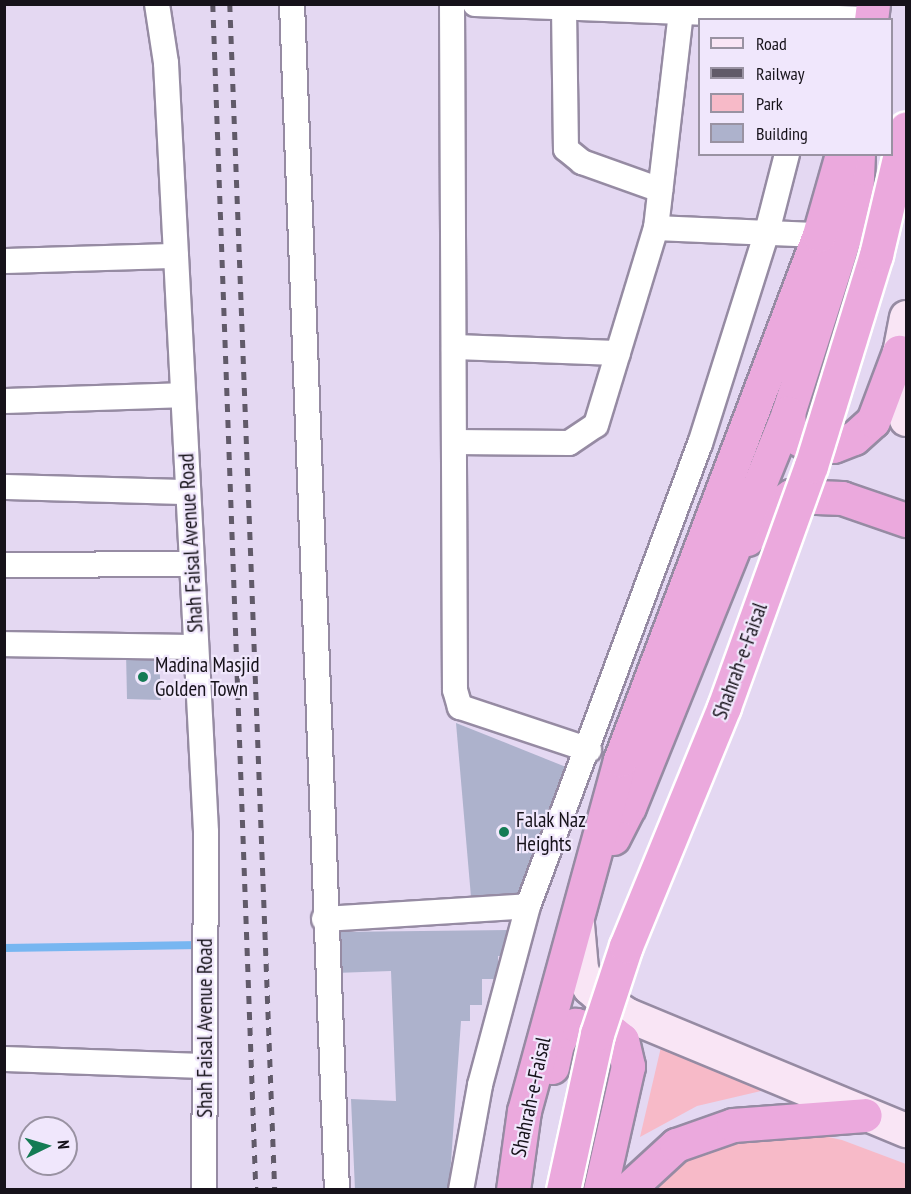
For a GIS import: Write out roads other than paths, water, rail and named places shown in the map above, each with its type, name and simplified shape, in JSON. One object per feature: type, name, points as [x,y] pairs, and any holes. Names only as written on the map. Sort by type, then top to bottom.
[{"type":"highway","name":"Shahrah-e-Faisal","points":[[562,1190],[597,1034],[627,946],[724,707],[811,466],[876,255],[906,128]]},
{"type":"highway","name":"Shahrah-e-Faisal","points":[[513,1190],[524,1111],[576,909],[620,760],[819,235],[841,156]]},
{"type":"highway","points":[[576,909],[629,807],[788,413],[856,200],[858,156]]},
{"type":"highway","points":[[788,413],[790,434],[809,445],[833,446],[854,438],[873,421],[899,352]]},
{"type":"highway","points":[[706,618],[753,528],[791,496],[842,498],[906,520]]},
{"type":"highway","points":[[529,1190],[557,1044],[564,1031],[575,1025],[613,1033],[622,1040],[628,1059],[600,1190]]},
{"type":"highway","points":[[627,1190],[676,1145],[733,1125],[865,1115]]},
{"type":"main road","points":[[906,316],[899,352],[900,402],[906,419]]},
{"type":"main road","points":[[576,909],[580,969],[589,987],[600,997],[628,1015],[865,1115],[906,1130]]},
{"type":"street","name":"Shah Faisal Avenue Road","points":[[157,4],[166,63],[206,832],[204,1190]]},
{"type":"street","points":[[292,4],[324,919],[337,1190]]},
{"type":"street","points":[[452,4],[455,690],[460,707],[590,750]]},
{"type":"street","points":[[475,4],[681,12],[824,14],[855,18]]},
{"type":"street","points":[[564,8],[566,149],[582,162],[660,190]]},
{"type":"street","points":[[454,442],[569,443],[596,425],[656,228],[681,12]]},
{"type":"street","points":[[461,1190],[480,1084],[528,906],[590,750],[700,444],[767,232],[786,156]]},
{"type":"street","points":[[656,228],[819,235]]},
{"type":"street","points":[[4,261],[176,256]]},
{"type":"street","points":[[453,347],[618,353]]},
{"type":"street","points":[[4,401],[183,396]]},
{"type":"street","points":[[4,486],[188,492]]},
{"type":"street","points":[[4,565],[192,564]]},
{"type":"street","points":[[4,644],[196,646]]},
{"type":"street","points":[[324,919],[528,906]]},
{"type":"street","points":[[4,1059],[205,1066]]},
{"type":"waterway","points":[[4,948],[201,945]]},
{"type":"railway","points":[[213,4],[256,1190]]},
{"type":"railway","points":[[230,4],[275,1190]]},
{"type":"place","name":"Madina Masjid Golden Town","points":[[143,677]]},
{"type":"place","name":"Falak Naz Heights","points":[[504,832]]}]
